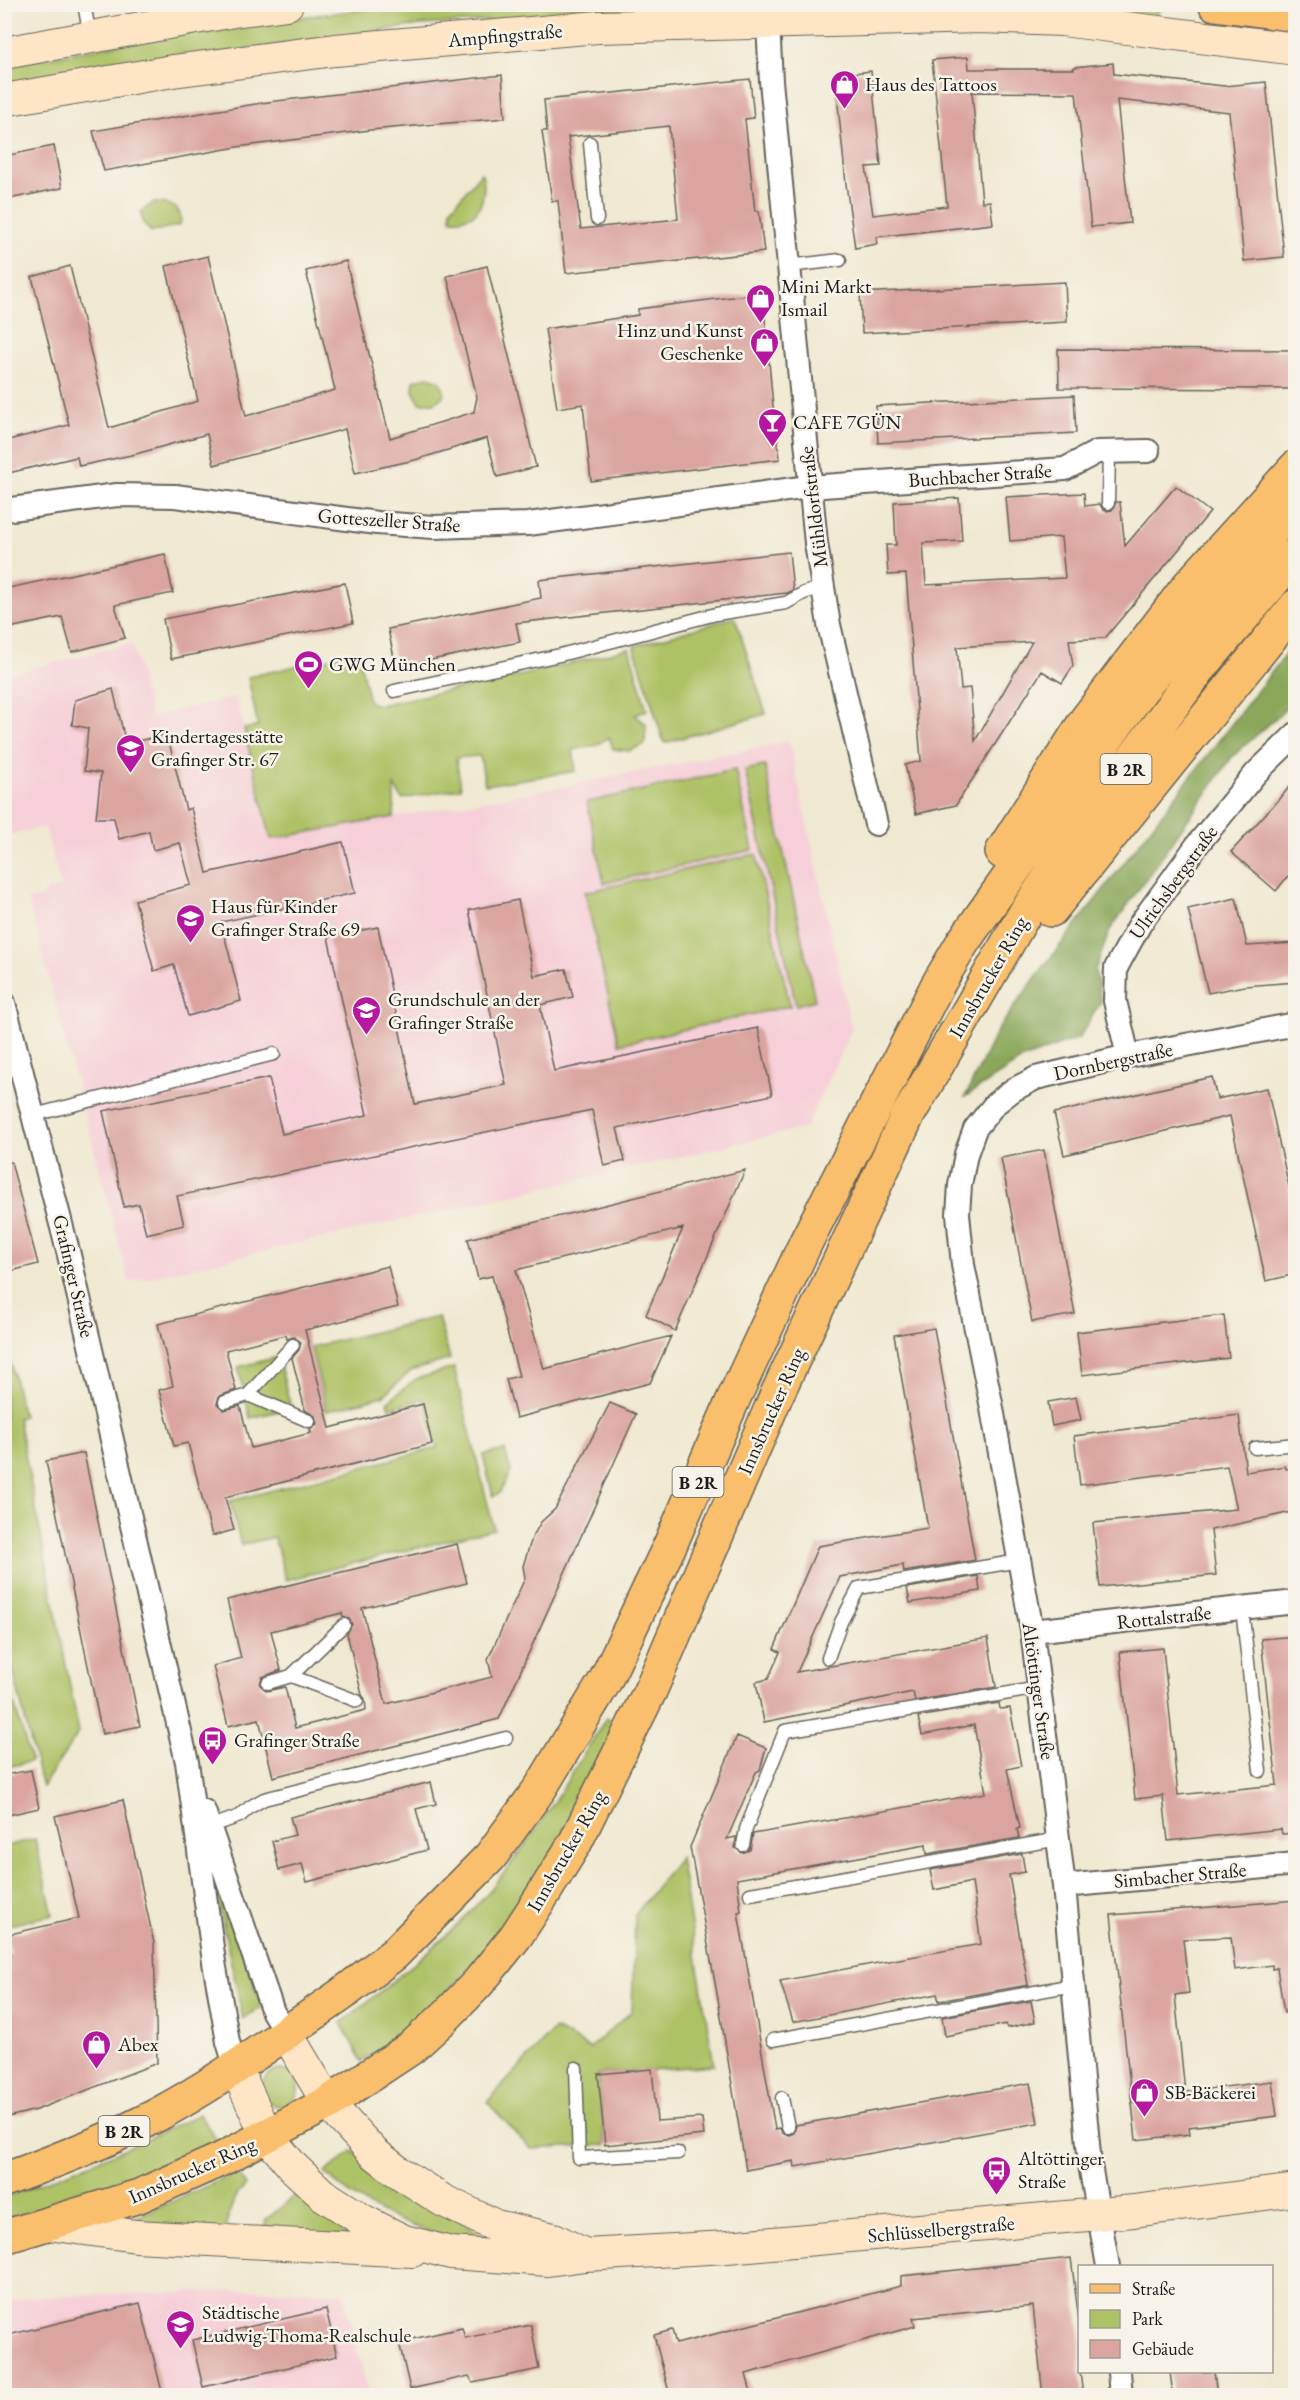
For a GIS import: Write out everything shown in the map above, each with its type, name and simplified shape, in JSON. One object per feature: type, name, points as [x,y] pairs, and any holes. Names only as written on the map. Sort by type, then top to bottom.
[{"type":"main road","points":[[1215,4],[1296,15]]},
{"type":"main road","points":[[963,942],[1003,849],[1086,720],[1189,585],[1296,467]]},
{"type":"main road","name":"Innsbrucker Ring","points":[[4,2181],[72,2156],[156,2116],[236,2067],[341,1995],[394,1954],[490,1857],[541,1787],[605,1681],[671,1543],[733,1400],[806,1242],[908,1041],[963,942],[1141,690],[1296,502]]},
{"type":"main road","name":"Innsbrucker Ring","points":[[4,2237],[139,2196],[267,2136],[328,2103],[411,2048],[470,1992],[516,1936],[575,1843],[651,1689],[777,1394],[902,1127],[1024,915],[1085,824],[1200,668],[1296,554]]},
{"type":"main road","points":[[975,998],[1031,936],[1227,689],[1296,606]]},
{"type":"street","points":[[4,53],[250,7],[287,4]]},
{"type":"street","name":"Ampfingstraße","points":[[4,100],[173,71],[335,50],[768,14],[1062,20],[1296,49]]},
{"type":"street","name":"Mühldorfstraße","points":[[768,14],[771,81],[809,487],[822,587],[876,824]]},
{"type":"street","name":"Buchbacher Straße","points":[[809,487],[1065,469],[1097,452],[1148,451]]},
{"type":"street","name":"Gotteszeller Straße","points":[[4,510],[117,495],[175,496],[367,522],[434,528],[528,524],[809,487]]},
{"type":"street","name":"Ulrichsbergstraße","points":[[1128,1056],[1115,1001],[1116,968],[1140,924],[1197,845],[1256,773],[1296,734]]},
{"type":"street","name":"Grafinger Straße","points":[[4,1003],[69,1255],[187,1762],[214,1962],[228,2042],[236,2067],[267,2136]]},
{"type":"street","name":"Dornbergstraße","points":[[966,1154],[975,1130],[995,1104],[1012,1090],[1036,1078],[1128,1056],[1296,1024]]},
{"type":"street","name":"Altöttinger Straße","points":[[966,1154],[960,1185],[959,1238],[1032,1631],[1059,1839],[1090,2165],[1108,2265]]},
{"type":"street","name":"Rottalstraße","points":[[1032,1631],[1296,1602]]},
{"type":"street","name":"Grafinger Straße","points":[[187,1762],[273,2012],[328,2103]]},
{"type":"street","name":"Simbacher Straße","points":[[1064,1886],[1296,1864]]},
{"type":"street","name":"Schlüsselbergstraße","points":[[328,2103],[374,2153],[442,2200],[496,2226],[554,2239],[585,2254]]},
{"type":"street","name":"Schlüsselbergstraße","points":[[267,2136],[294,2168],[322,2194],[364,2221],[404,2241],[451,2253],[548,2260],[585,2254],[792,2242],[1100,2214],[1296,2190]]},
{"type":"street","points":[[48,2224],[136,2236],[451,2253]]},
{"type":"street","points":[[1119,2373],[1121,2396]]},
{"type":"lane","points":[[84,4],[90,37]]},
{"type":"lane","points":[[591,142],[597,219]]},
{"type":"lane","points":[[789,266],[840,260]]},
{"type":"lane","points":[[1108,503],[1109,452]]},
{"type":"lane","points":[[394,691],[560,655],[716,614],[786,603],[804,593],[822,587]]},
{"type":"lane","points":[[34,1115],[274,1054]]},
{"type":"lane","points":[[225,1402],[248,1395],[293,1345]]},
{"type":"lane","points":[[248,1395],[309,1421]]},
{"type":"lane","points":[[1255,1448],[1296,1444]]},
{"type":"lane","points":[[828,1658],[859,1588],[1019,1561]]},
{"type":"lane","points":[[1242,1608],[1260,1772]]},
{"type":"lane","points":[[268,1683],[291,1676],[344,1625]]},
{"type":"lane","points":[[291,1676],[357,1701]]},
{"type":"lane","points":[[743,1845],[746,1829],[785,1731],[1039,1688]]},
{"type":"lane","points":[[209,1827],[240,1816],[249,1807],[264,1799],[506,1738]]},
{"type":"lane","points":[[750,1894],[1059,1839]]},
{"type":"lane","points":[[773,2040],[1073,1985]]},
{"type":"lane","points":[[576,2068],[579,2158],[678,2153]]},
{"type":"lane","points":[[782,2098],[788,2127]]},
{"type":"shaded area","points":[[132,643],[151,717],[236,697],[272,839],[560,787],[789,741],[852,1029],[806,1128],[129,1282],[28,900],[45,896],[44,891],[61,887],[45,827],[9,835],[5,819],[4,676]]},
{"type":"shaded area","name":"Städtische Ludwig-Thoma-Realschule","points":[[245,2290],[343,2292],[369,2395],[5,2396],[5,2302],[29,2297]]},
{"type":"green space","points":[[821,4],[1105,4],[1159,10],[1157,18]]},
{"type":"green space","points":[[402,5],[718,6],[421,25],[192,57],[5,87],[5,66],[193,30]]},
{"type":"green space","points":[[481,173],[484,188],[482,201],[477,211],[466,218],[451,219],[451,209]]},
{"type":"green space","points":[[153,203],[174,207],[180,214],[180,225],[151,232],[143,223],[141,212]]},
{"type":"green space","points":[[428,377],[440,381],[445,394],[435,403],[420,403],[413,391],[414,380]]},
{"type":"green space","points":[[735,617],[766,714],[664,743],[634,646]]},
{"type":"green space","points":[[1295,642],[1295,701],[1232,757],[1110,930],[1095,970],[1101,1001],[1079,1038],[1023,1059],[965,1097],[997,1031],[1038,974]]},
{"type":"green space","points":[[629,648],[647,710],[635,715],[646,724],[645,744],[629,751],[613,749],[609,737],[597,745],[573,750],[576,771],[485,785],[480,756],[456,758],[461,788],[402,799],[394,786],[394,817],[271,839],[244,729],[258,726],[248,677],[358,652],[369,702],[379,705],[542,671]]},
{"type":"green space","points":[[765,766],[815,1000],[796,1005],[745,770]]},
{"type":"green space","points":[[735,770],[753,850],[604,883],[587,802]]},
{"type":"green space","points":[[756,854],[790,1006],[619,1044],[585,892]]},
{"type":"green space","points":[[438,1317],[450,1359],[411,1371],[383,1396],[327,1411],[311,1347]]},
{"type":"green space","points":[[5,1339],[23,1416],[18,1418],[79,1732],[42,1787],[5,1640]]},
{"type":"green space","points":[[278,1357],[291,1408],[250,1418],[238,1367]]},
{"type":"green space","points":[[454,1368],[494,1529],[286,1580],[274,1537],[241,1545],[230,1501],[437,1448],[424,1399],[390,1408],[387,1402],[416,1379]]},
{"type":"green space","points":[[505,1450],[511,1472],[499,1494],[493,1496],[483,1455]]},
{"type":"green space","points":[[4,1669],[31,1761],[5,1768],[4,1768]]},
{"type":"green space","points":[[606,1718],[620,1723],[564,1832],[521,1901],[471,1966],[443,1995],[414,2022],[362,2062],[341,2023],[436,1945],[488,1892],[536,1829]]},
{"type":"green space","points":[[35,1839],[53,1915],[5,1926],[5,1846]]},
{"type":"green space","points":[[680,1857],[714,2065],[598,2074],[605,2145],[531,2149],[487,2102],[555,2029],[590,2048],[632,2011],[635,1915]]},
{"type":"green space","points":[[220,1892],[224,1892],[262,2007],[243,2019],[217,1896]]},
{"type":"green space","points":[[280,2070],[293,2075],[298,2088],[293,2101],[280,2106],[267,2101],[262,2088],[267,2075]]},
{"type":"green space","points":[[199,2114],[218,2142],[81,2197],[5,2219],[5,2197],[103,2158]]},
{"type":"green space","points":[[352,2151],[480,2233],[487,2241],[480,2247],[438,2235],[398,2220],[359,2200],[325,2173]]},
{"type":"green space","points":[[237,2173],[246,2186],[234,2202],[224,2233],[125,2222]]},
{"type":"green space","points":[[299,2192],[369,2236],[263,2236],[266,2220]]},
{"type":"building","points":[[968,57],[969,69],[1074,69],[1074,67],[1113,63],[1114,74],[1224,86],[1266,82],[1284,257],[1244,261],[1229,112],[1117,100],[1130,223],[1091,227],[1076,93],[972,92],[982,202],[990,201],[993,224],[876,237],[877,244],[855,248],[835,75],[871,71],[881,166],[866,167],[873,215],[947,206],[932,60]]},
{"type":"building","points":[[502,75],[505,118],[370,130],[237,147],[104,171],[93,131],[268,102]]},
{"type":"building","points":[[750,79],[754,118],[745,119],[755,211],[759,211],[764,252],[566,273],[558,201],[552,201],[542,131],[547,131],[544,100]],"holes":[[[669,126],[678,219],[581,229],[568,137]]]},
{"type":"building","points":[[54,146],[62,188],[4,200],[4,156]]},
{"type":"building","points":[[208,256],[246,416],[335,390],[306,271],[346,261],[390,438],[474,412],[477,397],[447,276],[487,266],[536,467],[497,477],[487,438],[415,460],[355,473],[345,429],[214,465],[207,434],[136,454],[79,466],[77,457],[4,474],[4,441],[69,425],[32,277],[70,266],[109,428],[198,401],[166,266]]},
{"type":"building","points":[[1065,282],[1067,322],[862,333],[860,293]]},
{"type":"building","points":[[755,294],[757,308],[764,307],[780,459],[591,481],[583,404],[557,408],[545,329],[638,315],[638,309]]},
{"type":"building","points":[[1058,349],[1296,350],[1296,389],[1059,388]]},
{"type":"building","points":[[1074,395],[1076,433],[878,443],[876,406]]},
{"type":"building","points":[[1176,486],[1210,512],[1105,638],[1069,640],[1073,666],[1062,683],[1042,671],[956,805],[916,814],[905,765],[921,761],[906,574],[888,575],[886,545],[896,545],[894,502],[959,498],[962,541],[923,543],[926,585],[1065,578],[1061,537],[1010,541],[1006,497],[1084,493],[1085,506],[1100,504],[1103,510],[1107,511],[1112,510],[1116,502],[1120,502],[1125,546]],"holes":[[[1032,642],[975,741],[970,688],[961,689],[957,647]]]},
{"type":"building","points":[[789,552],[793,590],[787,593],[516,623],[520,642],[396,667],[388,629],[541,598],[539,580]]},
{"type":"building","points":[[165,554],[173,593],[115,605],[125,638],[72,652],[62,617],[4,629],[4,589]]},
{"type":"building","points":[[345,583],[353,623],[171,659],[163,619]]},
{"type":"building","points":[[113,689],[126,744],[167,734],[186,810],[191,808],[207,873],[343,842],[355,893],[221,922],[241,1001],[188,1016],[174,965],[154,971],[135,900],[191,885],[180,843],[153,850],[149,831],[119,839],[114,818],[96,818],[101,773],[84,771],[88,728],[72,725],[75,700]]},
{"type":"building","points":[[1296,780],[1296,866],[1276,891],[1231,852]]},
{"type":"building","points":[[1236,898],[1247,946],[1296,943],[1296,982],[1245,986],[1208,993],[1188,909]]},
{"type":"building","points":[[518,900],[534,976],[566,969],[573,997],[540,1005],[554,1071],[758,1028],[772,1095],[617,1128],[625,1161],[604,1166],[592,1110],[177,1196],[184,1225],[146,1234],[139,1204],[124,1207],[103,1111],[269,1078],[282,1134],[367,1115],[328,937],[378,927],[415,1104],[506,1085],[469,910]]},
{"type":"building","points":[[1212,1077],[1217,1099],[1267,1088],[1296,1218],[1296,1274],[1266,1281],[1230,1116],[1064,1155],[1054,1113]]},
{"type":"building","points":[[1044,1150],[1075,1314],[1032,1322],[1001,1158]]},
{"type":"building","points":[[11,1162],[38,1264],[4,1273],[4,1163]]},
{"type":"building","points":[[745,1170],[675,1331],[646,1315],[683,1228],[516,1270],[544,1369],[671,1336],[650,1383],[516,1418],[506,1379],[519,1376],[492,1276],[478,1279],[468,1239]]},
{"type":"building","points":[[388,1266],[398,1307],[305,1330],[330,1428],[423,1404],[432,1444],[225,1497],[234,1530],[212,1536],[188,1443],[174,1446],[159,1390],[173,1386],[158,1324]],"holes":[[[286,1335],[287,1339],[294,1337],[301,1342],[299,1350],[292,1358],[305,1410],[315,1416],[317,1424],[310,1429],[311,1433],[251,1448],[240,1406],[224,1410],[217,1404],[219,1396],[236,1390],[226,1350]]]},
{"type":"building","points":[[1224,1315],[1229,1358],[1082,1375],[1077,1332]]},
{"type":"building","points":[[934,1328],[975,1560],[904,1572],[903,1565],[840,1577],[797,1672],[988,1638],[996,1687],[915,1701],[913,1692],[764,1722],[756,1682],[768,1679],[780,1652],[774,1649],[818,1546],[928,1528],[894,1335]]},
{"type":"building","points":[[1076,1397],[1081,1420],[1052,1426],[1048,1402]]},
{"type":"building","points":[[610,1403],[636,1414],[499,1719],[273,1777],[259,1719],[228,1726],[213,1666],[241,1658],[227,1600],[457,1544],[467,1583],[362,1608],[386,1704],[492,1677],[488,1659],[525,1578],[523,1566],[532,1538],[541,1522],[555,1509]],"holes":[[[342,1613],[343,1617],[349,1619],[352,1624],[347,1634],[366,1710],[295,1728],[285,1687],[267,1691],[260,1685],[262,1677],[281,1670],[271,1631]]]},
{"type":"building","points":[[1239,1415],[1246,1472],[1285,1466],[1286,1469],[1296,1467],[1296,1511],[1211,1530],[1216,1575],[1100,1587],[1093,1523],[1237,1509],[1227,1466],[1080,1485],[1074,1436]]},
{"type":"building","points":[[84,1453],[140,1726],[102,1734],[46,1461]]},
{"type":"building","points":[[978,1576],[980,1591],[910,1603],[907,1588]]},
{"type":"building","points":[[1296,1636],[1296,1833],[1282,1834],[1281,1829],[1168,1841],[1163,1796],[1135,1799],[1120,1652],[1163,1648],[1178,1795],[1277,1785],[1261,1639]]},
{"type":"building","points":[[999,1703],[1000,1709],[1010,1708],[1021,1766],[1007,1769],[1020,1828],[1017,1829],[1019,1838],[927,1854],[926,1845],[737,1879],[741,1911],[738,1912],[775,2129],[780,2128],[782,2133],[789,2135],[794,2133],[796,2125],[1030,2083],[1038,2123],[795,2167],[794,2161],[746,2170],[690,1847],[737,1736],[766,1748],[760,1770],[756,1772],[727,1839],[736,1837],[735,1848],[742,1853],[750,1850],[753,1834],[986,1793],[974,1725],[922,1735],[918,1717]]},
{"type":"building","points":[[31,1770],[39,1808],[4,1816],[4,1775]]},
{"type":"building","points":[[431,1782],[436,1804],[416,1809],[427,1850],[307,1882],[302,1864],[279,1870],[272,1841],[295,1835],[290,1817]]},
{"type":"building","points":[[123,1800],[154,1943],[157,2063],[36,2110],[4,2118],[4,1955],[11,1954],[6,1935],[79,1918],[55,1816]]},
{"type":"building","points":[[1022,1854],[1025,1872],[1009,1875],[1028,1985],[939,2001],[937,1994],[793,2022],[780,1981],[981,1944],[972,1882],[934,1890],[930,1870]]},
{"type":"building","points":[[1296,1900],[1296,2012],[1284,2013],[1277,1968],[1272,1969],[1272,1965],[1235,1970],[1231,1937],[1183,1939],[1189,1993],[1175,1995],[1185,2092],[1272,2081],[1277,2116],[1189,2127],[1190,2134],[1136,2140],[1111,1915]]},
{"type":"building","points":[[1031,2001],[1035,2022],[1007,2028],[1006,2024],[945,2036],[942,2017]]},
{"type":"building","points":[[652,2069],[657,2121],[702,2118],[704,2135],[605,2145],[598,2074]]},
{"type":"building","points":[[1071,2258],[1078,2313],[1078,2373],[1080,2373],[1083,2396],[1043,2396],[1033,2306],[913,2318],[915,2326],[746,2374],[752,2396],[670,2396],[654,2335],[672,2330],[676,2344],[901,2286],[901,2276]]},
{"type":"building","points":[[140,2303],[163,2396],[4,2396],[4,2336]]},
{"type":"building","points":[[326,2309],[337,2356],[203,2387],[192,2340]]},
{"type":"building","points":[[531,2325],[539,2369],[473,2383],[469,2376],[410,2389],[399,2342],[462,2328],[465,2338]]},
{"type":"building","points":[[1170,2373],[1214,2373],[1217,2396],[1173,2396]]},
{"type":"place","name":"Haus des Tattoos","points":[[844,110]]},
{"type":"place","name":"Mini Markt Ismail","points":[[760,324]]},
{"type":"place","name":"Hinz und Kunst Geschenke","points":[[764,368]]},
{"type":"place","name":"CAFE 7GÜN","points":[[772,448]]},
{"type":"place","name":"GWG München","points":[[308,690]]},
{"type":"place","name":"Kindertagesstätte Grafinger Str. 67","points":[[130,774]]},
{"type":"place","name":"Haus für Kinder Grafinger Straße 69","points":[[190,944]]},
{"type":"place","name":"Grundschule an der Grafinger Straße","points":[[367,1036]]},
{"type":"place","name":"Grafinger Straße","points":[[213,1766]]},
{"type":"place","name":"Abex","points":[[97,2070]]},
{"type":"place","name":"SB-Bäckerei","points":[[1144,2118]]},
{"type":"place","name":"Altöttinger Straße","points":[[997,2196]]},
{"type":"place","name":"Städtische Ludwig-Thoma-Realschule","points":[[181,2350]]}]
